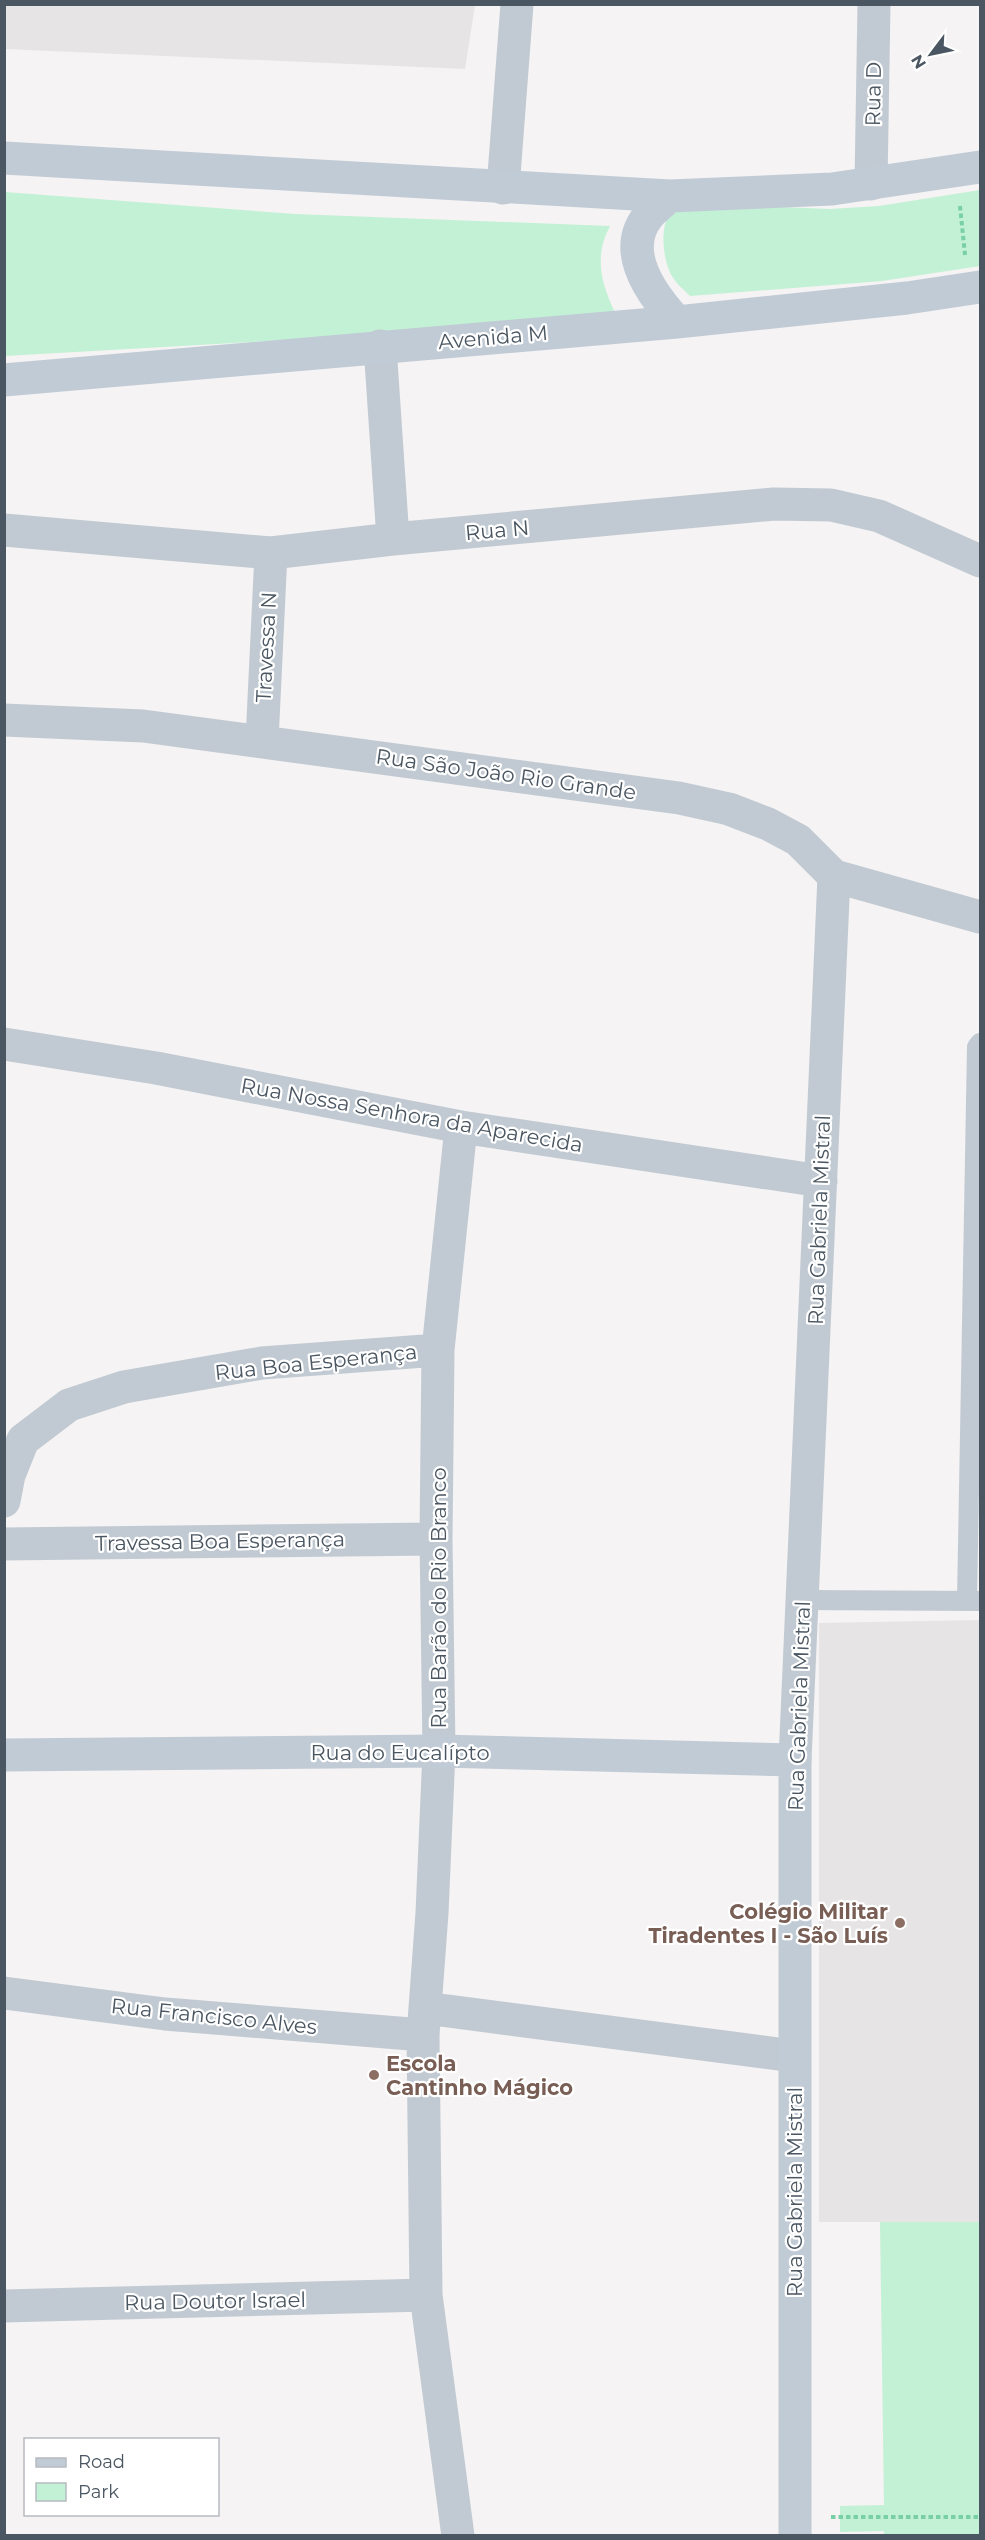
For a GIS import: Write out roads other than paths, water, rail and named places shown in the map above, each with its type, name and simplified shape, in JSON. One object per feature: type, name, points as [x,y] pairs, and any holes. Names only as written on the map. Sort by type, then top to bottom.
[{"type":"street","points":[[503,188],[517,4]]},
{"type":"street","name":"Rua D","points":[[871,184],[874,4]]},
{"type":"street","points":[[4,158],[670,196],[832,189],[968,169]]},
{"type":"street","points":[[670,196],[649,215],[640,230],[638,249],[642,274],[656,299],[677,322]]},
{"type":"street","name":"Avenida M","points":[[4,380],[677,322],[907,298],[974,287]]},
{"type":"street","points":[[380,346],[393,539]]},
{"type":"street","name":"Rua N","points":[[4,530],[271,553],[393,539],[774,504],[831,505],[879,516],[981,561]]},
{"type":"street","name":"Travessa N","points":[[262,741],[271,553]]},
{"type":"street","name":"Rua São João Rio Grande","points":[[4,720],[144,726],[679,798],[729,809],[768,824],[798,840],[834,876],[981,917]]},
{"type":"street","name":"Rua Gabriela Mistral","points":[[795,2527],[795,1760],[834,876]]},
{"type":"street","name":"Rua Nossa Senhora da Aparecida","points":[[4,1044],[156,1068],[461,1127],[820,1181]]},
{"type":"street","name":"Rua Barão do Rio Branco","points":[[458,2535],[426,2295],[424,2022],[439,1751],[436,1539],[438,1350],[461,1127]]},
{"type":"street","name":"Rua Boa Esperança","points":[[4,1501],[9,1475],[23,1440],[69,1405],[124,1387],[262,1363],[438,1350]]},
{"type":"street","name":"Travessa Boa Esperança","points":[[4,1544],[436,1539]]},
{"type":"street","name":"Rua do Eucalípto","points":[[4,1755],[439,1751],[795,1760]]},
{"type":"street","name":"Rua Francisco Alves","points":[[4,1993],[165,2014],[424,2022],[794,2056]]},
{"type":"street","name":"Rua Doutor Israel","points":[[4,2306],[426,2295]]},
{"type":"lane","points":[[802,1600],[974,1601],[976,1058],[977,1047],[981,1043]]},
{"type":"place","name":"Colégio Militar Tiradentes I - São Luís","points":[[900,1923]]},
{"type":"place","name":"Escola Cantinho Mágico","points":[[374,2075]]}]
